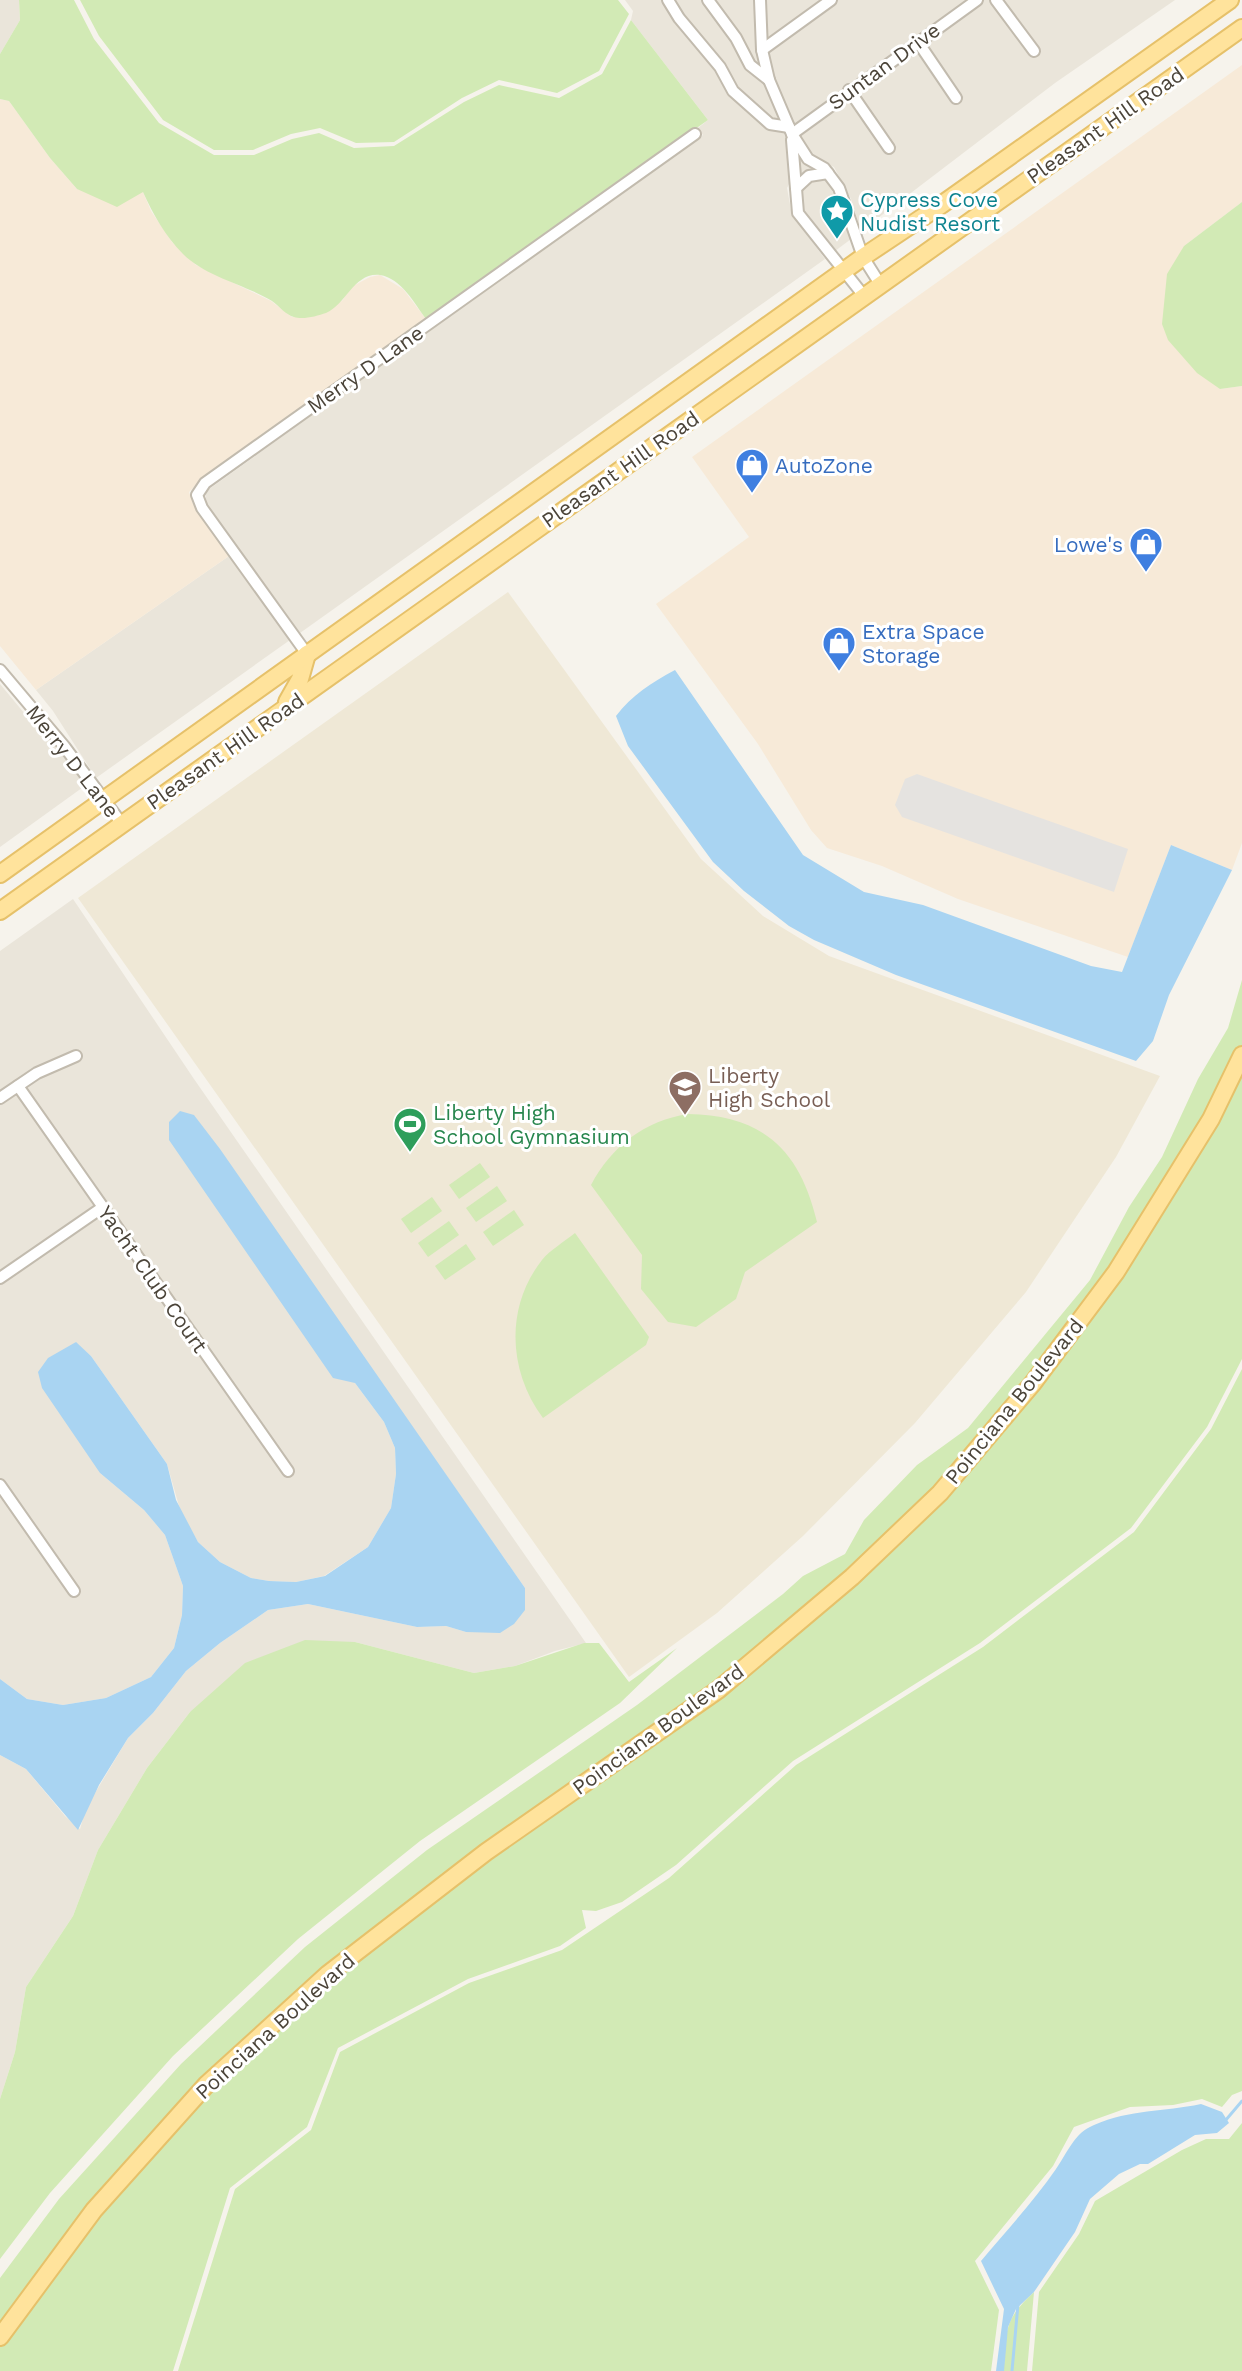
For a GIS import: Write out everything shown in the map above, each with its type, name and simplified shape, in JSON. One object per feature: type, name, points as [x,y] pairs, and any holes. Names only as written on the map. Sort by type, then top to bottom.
[{"type":"main road","name":"Pleasant Hill Road","points":[[0,874],[863,257],[941,205],[1230,0]]},
{"type":"main road","name":"Pleasant Hill Road","points":[[0,911],[1242,28]]},
{"type":"main road","points":[[281,711],[300,679],[307,654]]},
{"type":"main road","name":"Poinciana Boulevard","points":[[0,2337],[94,2210],[206,2085],[328,1974],[486,1852],[718,1690],[852,1577],[940,1493],[1033,1383],[1116,1272],[1211,1119],[1242,1055]]},
{"type":"street","points":[[668,0],[678,18],[720,67],[733,91],[770,124],[790,130]]},
{"type":"street","points":[[708,0],[736,38],[750,65],[769,80]]},
{"type":"street","points":[[759,0],[762,50],[769,80],[790,130],[808,159],[828,173],[846,202],[863,257],[880,284]]},
{"type":"street","points":[[762,50],[831,0]]},
{"type":"street","name":"Suntan Drive","points":[[790,130],[977,0]]},
{"type":"street","points":[[996,0],[1034,51]]},
{"type":"street","points":[[918,42],[956,98]]},
{"type":"street","points":[[849,90],[889,148]]},
{"type":"street","points":[[790,130],[798,213],[842,272],[864,296]]},
{"type":"street","name":"Merry D Lane","points":[[307,654],[202,508],[198,495],[200,489],[695,134]]},
{"type":"street","points":[[796,188],[809,176],[828,173]]},
{"type":"street","name":"Merry D Lane","points":[[0,670],[122,824]]},
{"type":"street","points":[[0,1098],[37,1073],[76,1056]]},
{"type":"street","name":"Yacht Club Court","points":[[18,1086],[288,1471]]},
{"type":"street","points":[[0,1278],[103,1207]]},
{"type":"street","points":[[0,1485],[74,1591]]},
{"type":"shaded area","points":[[0,0],[19,0],[20,20],[0,54]]},
{"type":"shaded area","points":[[625,0],[1175,0],[1055,83],[861,231],[851,199],[834,167],[829,165],[808,170],[790,182],[787,188],[792,215],[825,259],[300,633],[207,505],[205,492],[703,135],[698,128],[708,120],[631,20],[633,11]]},
{"type":"shaded area","points":[[1242,65],[1242,202],[1184,246],[1220,389],[1242,386],[1242,843],[1232,870],[1171,845],[1128,957],[958,899],[882,866],[827,848],[811,830],[758,744],[656,604],[749,537],[692,457]]},
{"type":"shaded area","points":[[0,99],[9,101],[50,158],[77,189],[143,192],[151,211],[172,242],[196,265],[271,301],[292,317],[342,301],[351,287],[370,277],[380,275],[403,289],[426,319],[202,479],[189,492],[193,504],[229,556],[36,690],[0,646]]},
{"type":"shaded area","points":[[825,179],[840,204],[851,239],[835,251],[803,210],[801,202],[801,190],[812,181]]},
{"type":"shaded area","points":[[229,556],[290,640],[96,778],[53,711],[36,690]]},
{"type":"shaded area","name":"Liberty High School","points":[[508,592],[701,859],[763,916],[829,956],[1160,1076],[1116,1157],[1026,1292],[915,1423],[803,1536],[717,1613],[629,1677],[78,898]]},
{"type":"shaded area","points":[[0,684],[34,725],[60,748],[86,785],[0,847]]},
{"type":"shaded area","points":[[917,774],[1128,849],[1114,892],[902,817],[895,805],[905,779]]},
{"type":"shaded area","points":[[73,899],[194,1079],[586,1643],[555,1651],[515,1666],[474,1673],[355,1642],[190,1712],[147,1768],[98,1850],[73,1916],[26,1987],[15,2052],[0,2099],[0,1755],[26,1769],[65,1816],[80,1829],[86,1808],[128,1738],[153,1713],[186,1671],[220,1643],[268,1610],[308,1604],[417,1627],[446,1626],[466,1632],[525,1609],[525,1588],[194,1115],[355,1383],[384,1422],[395,1448],[396,1474],[391,1508],[368,1547],[324,1576],[296,1582],[269,1581],[251,1578],[220,1562],[198,1542],[181,1513],[167,1464],[91,1356],[75,1342],[100,1473],[144,1510],[165,1535],[183,1586],[182,1615],[174,1648],[151,1677],[106,1698],[63,1705],[27,1699],[0,1679],[0,951]]},
{"type":"green space","points":[[19,0],[74,0],[94,39],[159,123],[214,155],[254,155],[292,139],[319,133],[354,148],[394,146],[464,102],[499,85],[559,98],[602,74],[631,20],[708,120],[426,319],[401,286],[388,277],[380,275],[371,275],[363,279],[326,313],[298,318],[291,316],[261,295],[192,262],[165,232],[143,192],[117,207],[77,189],[50,158],[9,101],[0,99],[0,54],[20,20]]},
{"type":"green space","points":[[80,0],[618,0],[629,14],[599,71],[557,93],[499,80],[462,98],[394,142],[356,143],[320,128],[291,134],[253,150],[214,150],[163,120],[99,36]]},
{"type":"green space","points":[[1242,202],[1242,386],[1220,389],[1197,373],[1168,340],[1162,324],[1167,274],[1184,246]]},
{"type":"green space","points":[[1242,980],[1242,1359],[1207,1427],[1131,1528],[980,1643],[793,1761],[676,1865],[622,1902],[596,1911],[582,1910],[586,1928],[560,1946],[468,1979],[338,2048],[307,2127],[230,2188],[173,2371],[0,2371],[0,2278],[59,2199],[181,2064],[305,1947],[427,1850],[637,1705],[783,1594],[803,1576],[845,1554],[864,1520],[917,1465],[968,1428],[1090,1280],[1129,1207],[1162,1157],[1198,1079],[1228,1028]]},
{"type":"green space","points":[[688,1114],[737,1121],[774,1141],[788,1156],[800,1175],[810,1197],[817,1222],[745,1272],[736,1299],[696,1327],[668,1322],[641,1289],[642,1255],[591,1185],[609,1158],[631,1138],[657,1123]]},
{"type":"green space","points":[[480,1163],[490,1177],[459,1199],[449,1185]]},
{"type":"green space","points":[[497,1186],[507,1201],[476,1222],[466,1208]]},
{"type":"green space","points":[[432,1197],[442,1211],[411,1233],[401,1219]]},
{"type":"green space","points":[[514,1210],[524,1225],[493,1246],[483,1232]]},
{"type":"green space","points":[[449,1221],[459,1235],[428,1257],[418,1243]]},
{"type":"green space","points":[[575,1233],[649,1337],[646,1345],[543,1418],[531,1400],[523,1380],[518,1360],[517,1318],[530,1278],[542,1260]]},
{"type":"green space","points":[[466,1244],[476,1259],[445,1280],[435,1266]]},
{"type":"green space","points":[[1242,1369],[1242,2091],[1232,2095],[1222,2107],[1202,2099],[1173,2105],[1130,2107],[1074,2127],[1053,2166],[975,2261],[999,2310],[991,2371],[178,2371],[235,2189],[311,2130],[340,2052],[469,1983],[562,1950],[669,1878],[796,1765],[983,1647],[1134,1532],[1211,1429]]},
{"type":"green space","points":[[305,1640],[355,1642],[474,1673],[515,1666],[584,1643],[599,1643],[629,1682],[677,1648],[620,1703],[420,1841],[298,1939],[173,2056],[50,2193],[0,2259],[0,2099],[15,2052],[26,1987],[73,1916],[98,1850],[147,1768],[190,1712],[245,1663]]},
{"type":"green space","points":[[1242,2123],[1242,2371],[1032,2371],[1039,2292],[1079,2234],[1095,2201],[1182,2150],[1206,2139],[1229,2139]]},
{"type":"green space","points":[[1034,2292],[1027,2371],[1004,2371],[1008,2327],[1017,2310]]},
{"type":"water","points":[[675,670],[803,855],[864,892],[923,905],[1091,966],[1122,972],[1171,845],[1232,870],[1169,995],[1153,1041],[1136,1061],[896,975],[814,940],[789,926],[744,891],[713,862],[628,746],[616,716],[642,690]]},
{"type":"water","points":[[180,1111],[194,1115],[220,1149],[525,1588],[525,1610],[514,1624],[500,1633],[466,1632],[446,1626],[417,1627],[308,1604],[268,1610],[220,1643],[186,1671],[153,1713],[128,1738],[99,1785],[78,1830],[26,1769],[0,1755],[0,1679],[27,1699],[63,1705],[106,1698],[151,1677],[174,1648],[182,1615],[183,1586],[165,1535],[144,1510],[100,1473],[42,1388],[38,1372],[48,1358],[76,1342],[91,1356],[167,1464],[176,1500],[198,1542],[220,1562],[251,1578],[296,1582],[325,1576],[368,1547],[391,1508],[396,1474],[395,1448],[384,1422],[355,1383],[333,1378],[169,1140],[169,1122]]},
{"type":"water","points":[[1201,2104],[1222,2112],[1229,2123],[1217,2133],[1195,2135],[1148,2164],[1140,2164],[1119,2174],[1090,2199],[1075,2232],[1034,2292],[1016,2309],[1008,2327],[1004,2371],[996,2371],[1004,2309],[981,2261],[1039,2193],[1076,2138],[1087,2128],[1134,2113]]},
{"type":"waterway","points":[[1225,2121],[1242,2101]]},
{"type":"waterway","points":[[1012,2371],[1018,2304]]},
{"type":"place","name":"Cypress Cove Nudist Resort","points":[[837,240]]},
{"type":"place","name":"AutoZone","points":[[752,494]]},
{"type":"place","name":"Lowe's","points":[[1146,573]]},
{"type":"place","name":"Extra Space Storage","points":[[839,672]]},
{"type":"place","name":"Liberty High School","points":[[685,1116]]},
{"type":"place","name":"Liberty High School Gymnasium","points":[[410,1153]]}]
